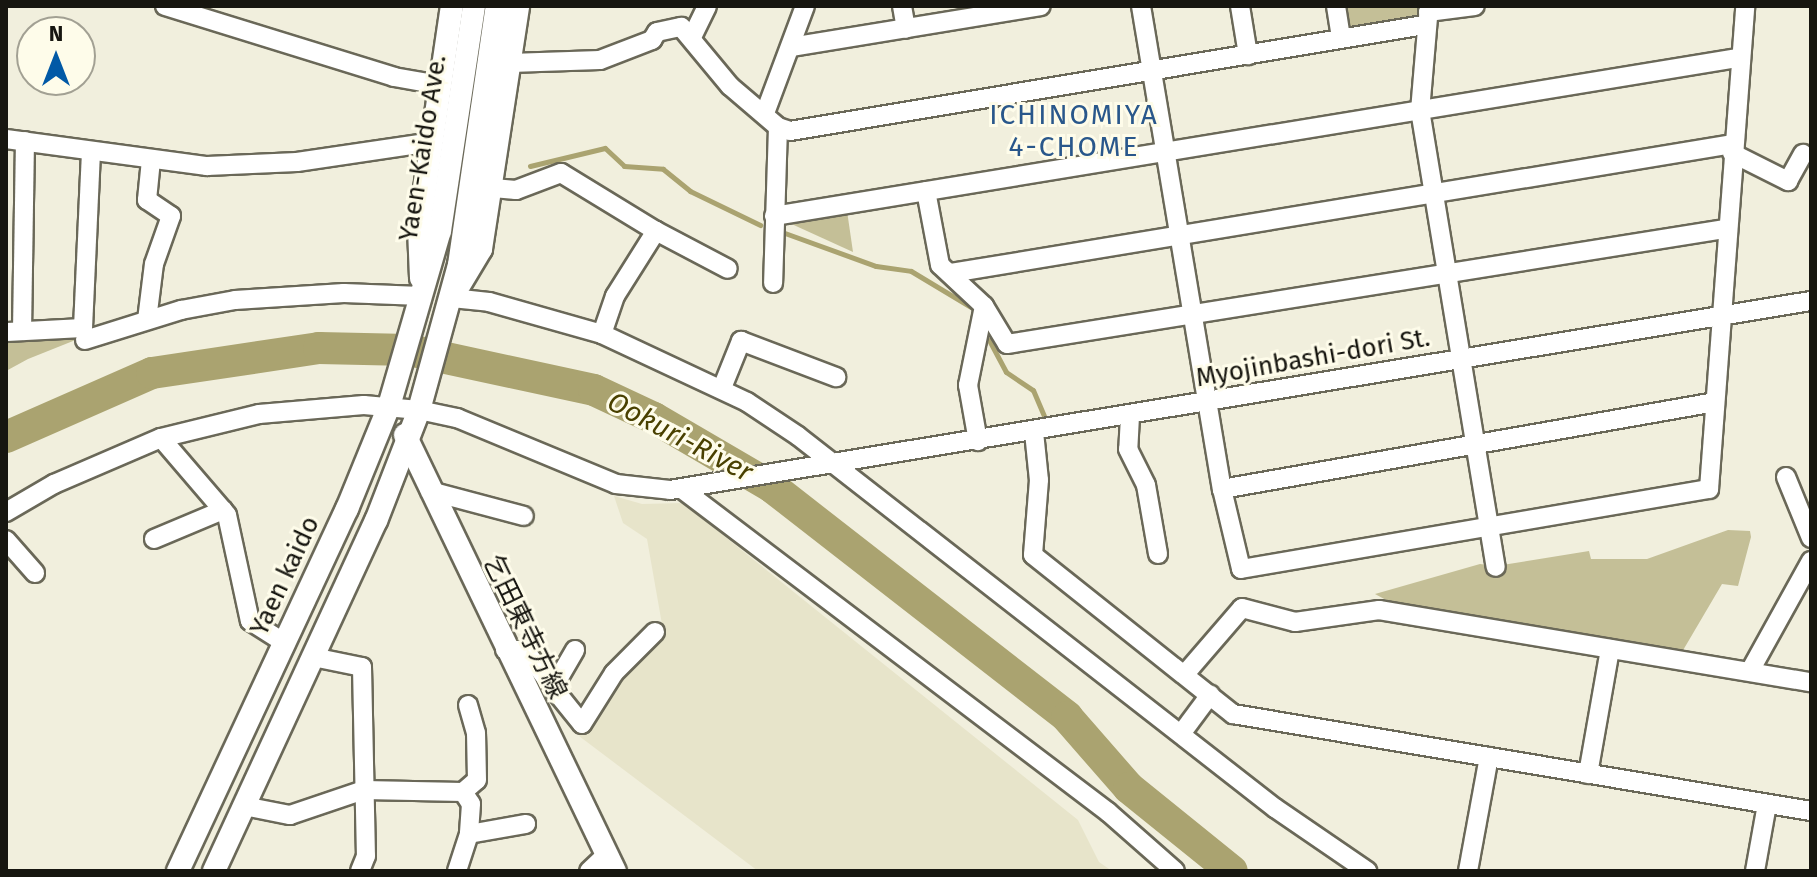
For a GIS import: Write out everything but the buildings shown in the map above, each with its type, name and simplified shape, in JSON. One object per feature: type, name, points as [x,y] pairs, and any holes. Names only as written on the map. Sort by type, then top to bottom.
[{"type":"main road","points":[[426,252],[432,142],[452,6]]},
{"type":"main road","points":[[426,252],[474,6]]},
{"type":"main road","points":[[214,871],[313,657],[408,442],[420,406],[459,265],[497,6]]},
{"type":"main road","points":[[451,301],[481,249],[493,188],[518,6]]},
{"type":"main road","name":"Yaen kaido","points":[[178,871],[285,643],[390,403],[421,299],[426,252]]},
{"type":"main road","name":"乞田東寺方線","points":[[390,403],[505,650],[611,863]]},
{"type":"main road","points":[[199,827],[203,846],[220,847],[228,839]]},
{"type":"street","points":[[165,6],[394,77],[440,85]]},
{"type":"street","points":[[692,37],[707,6]]},
{"type":"street","points":[[765,113],[805,6]]},
{"type":"street","points":[[902,6],[906,29]]},
{"type":"street","points":[[791,47],[1041,6]]},
{"type":"street","points":[[1141,6],[1222,489],[1241,569],[1489,530],[1709,489],[1724,229],[1745,6]]},
{"type":"street","points":[[1240,6],[1248,55]]},
{"type":"street","points":[[1336,6],[1341,38]]},
{"type":"street","points":[[510,63],[600,60],[652,40],[657,32],[681,27],[730,86],[778,127],[790,131],[1248,55],[1341,38],[1475,6]]},
{"type":"street","points":[[1427,15],[1420,110],[1496,567]]},
{"type":"street","points":[[774,216],[1738,58]]},
{"type":"street","points":[[773,283],[778,127]]},
{"type":"street","points":[[91,151],[83,328],[14,332],[15,140],[91,151],[151,160],[260,165],[432,142]]},
{"type":"street","points":[[951,273],[1732,148],[1788,181],[1803,154]]},
{"type":"street","points":[[147,320],[154,264],[171,216],[147,200],[151,160]]},
{"type":"street","points":[[493,188],[516,190],[561,173],[656,231],[728,269]]},
{"type":"street","points":[[926,191],[940,265],[984,306],[1007,344],[1193,317],[1724,229]]},
{"type":"street","points":[[602,334],[615,296],[656,231]]},
{"type":"street","points":[[426,252],[459,265],[481,249]]},
{"type":"street","points":[[85,340],[147,320],[235,300],[344,293],[421,299]]},
{"type":"street","points":[[451,301],[489,302],[602,334],[722,388],[828,465],[1304,830],[1367,871]]},
{"type":"street","name":"Myojinbashi-dori St.","points":[[6,512],[54,484],[161,438],[259,414],[390,403],[420,406],[457,418],[616,484],[650,491],[1034,432],[1811,301]]},
{"type":"street","points":[[978,441],[968,385],[984,306]]},
{"type":"street","points":[[722,388],[741,341],[836,377]]},
{"type":"street","points":[[1222,489],[1712,403]]},
{"type":"street","points":[[1130,416],[1128,449],[1146,485],[1158,554]]},
{"type":"street","points":[[1034,432],[1039,480],[1033,555],[1233,714],[1811,811]]},
{"type":"street","points":[[161,438],[223,510],[234,535],[250,621],[285,643]]},
{"type":"street","points":[[1786,477],[1811,538]]},
{"type":"street","points":[[685,488],[1135,834],[1175,871]]},
{"type":"street","points":[[430,491],[524,516]]},
{"type":"street","points":[[154,539],[223,510]]},
{"type":"street","points":[[6,540],[35,573]]},
{"type":"street","points":[[1750,671],[1811,561]]},
{"type":"street","points":[[1185,674],[1242,608],[1295,622],[1379,610],[1811,682]]},
{"type":"street","points":[[505,650],[525,650],[582,724],[614,673],[655,632]]},
{"type":"street","points":[[1588,774],[1610,649]]},
{"type":"street","points":[[553,688],[575,650]]},
{"type":"street","points":[[313,657],[362,667],[366,856],[360,871]]},
{"type":"street","points":[[1181,734],[1210,695]]},
{"type":"street","points":[[244,806],[290,815],[364,790],[463,792],[477,780],[476,733],[468,705]]},
{"type":"street","points":[[1468,871],[1489,757]]},
{"type":"street","points":[[457,871],[469,834],[471,804],[463,792]]},
{"type":"street","points":[[1755,871],[1767,804]]},
{"type":"street","points":[[469,834],[526,824]]},
{"type":"street","points":[[1135,834],[1152,871]]},
{"type":"street","points":[[589,871],[611,863]]},
{"type":"shaded area","points":[[1347,6],[1417,6],[1421,11],[1412,19],[1357,30],[1350,26]]},
{"type":"shaded area","points":[[846,204],[853,252],[774,216]]},
{"type":"shaded area","points":[[83,337],[28,359],[6,371],[6,339]]},
{"type":"shaded area","points":[[614,496],[642,504],[683,503],[1078,820],[1099,862],[1112,871],[758,871],[579,736],[620,674],[663,630],[647,539],[623,523]]},
{"type":"shaded area","points":[[1728,530],[1750,531],[1738,586],[1722,584],[1682,652],[1399,607],[1375,594],[1480,564],[1496,566],[1589,551],[1591,559],[1647,559]]},
{"type":"waterway","points":[[530,166],[605,148],[624,166],[663,169],[690,191],[760,225]]},
{"type":"waterway","points":[[782,232],[876,266],[911,271],[971,307]]},
{"type":"waterway","points":[[989,340],[1006,372],[1033,390],[1044,416]]},
{"type":"waterway","name":"Ookuri-River","points":[[6,437],[152,373],[319,348],[409,350],[594,390],[654,418],[772,487],[1067,717],[1129,788],[1232,871]]},
{"type":"district","name":"ICHINOMIYA 4-CHOME","points":[[1074,131]]}]
